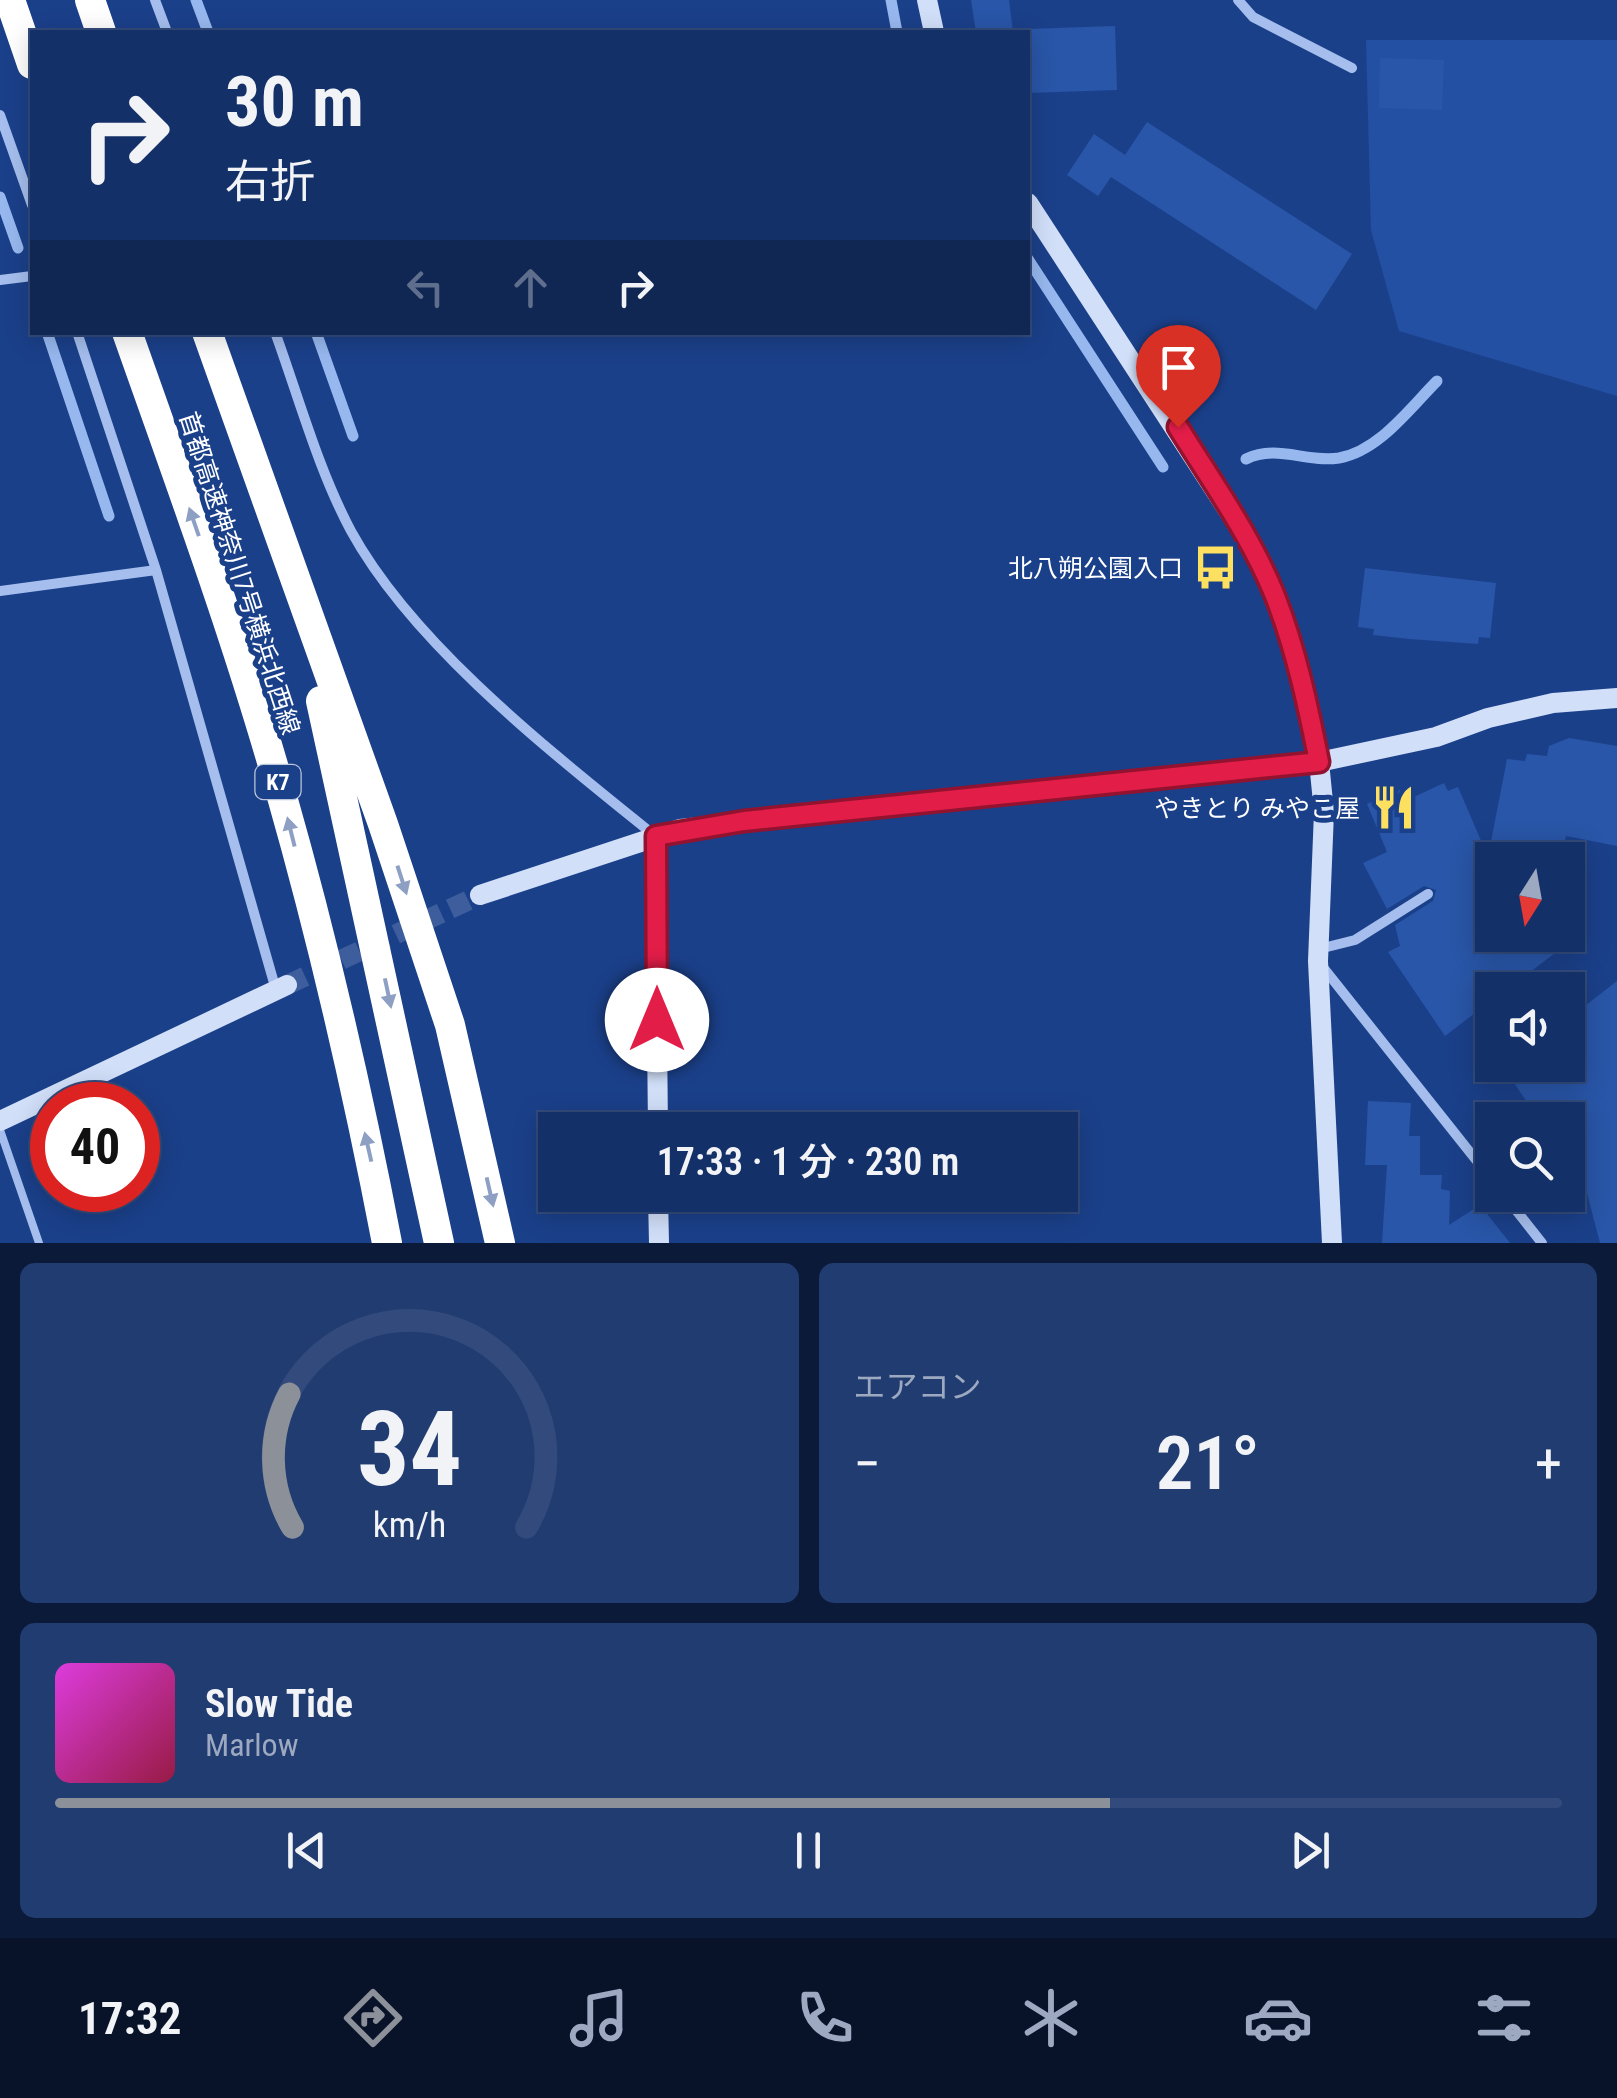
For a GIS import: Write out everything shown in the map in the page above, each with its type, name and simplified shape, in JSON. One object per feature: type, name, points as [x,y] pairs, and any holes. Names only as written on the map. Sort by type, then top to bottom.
[{"type":"highway","points":[[10,0],[30,58]]},
{"type":"highway","points":[[90,0],[100,30]]},
{"type":"highway","name":"首都高速神奈川7号横浜北西線","points":[[128,335],[216,584],[281,794],[370,1157],[387,1243]]},
{"type":"highway","name":"首都高速神奈川7号横浜北西線","points":[[208,335],[287,557]]},
{"type":"highway","points":[[287,557],[450,1025],[500,1243]]},
{"type":"highway","name":"K7","points":[[287,557],[355,842],[439,1243]]},
{"type":"street","points":[[155,0],[165,30]]},
{"type":"street","points":[[927,0],[934,30]]},
{"type":"street","points":[[1238,0],[1253,17],[1352,68]]},
{"type":"street","points":[[0,115],[30,199]]},
{"type":"street","points":[[1030,206],[1178,427],[1248,541],[1274,595],[1301,674],[1319,762],[1324,812],[1318,955],[1332,1243]]},
{"type":"street","points":[[0,280],[30,276]]},
{"type":"street","points":[[0,1121],[282,988],[156,570],[78,335]]},
{"type":"street","points":[[276,335],[330,485],[351,530],[389,589],[491,694],[656,836],[658,1112]]},
{"type":"street","points":[[0,590],[156,570]]},
{"type":"street","points":[[480,896],[656,836],[757,820],[1319,762],[1436,737],[1488,718],[1553,703],[1617,698]]},
{"type":"street","points":[[1318,955],[1355,940],[1428,894]]},
{"type":"street","points":[[1318,955],[1475,1158]]},
{"type":"street","points":[[658,1212],[659,1243]]},
{"type":"street","points":[[1517,1212],[1542,1243]]},
{"type":"lane","points":[[0,1130],[39,1243]]},
{"type":"shaded area","points":[[1366,40],[1617,40],[1617,396],[1399,331],[1371,230]]},
{"type":"building","points":[[971,0],[1009,0],[1013,30],[976,30]]},
{"type":"building","points":[[1115,26],[1117,90],[1030,93],[1028,29]]},
{"type":"building","points":[[1380,58],[1444,60],[1442,110],[1379,108]]},
{"type":"building","points":[[1147,122],[1352,254],[1316,310],[1111,177],[1098,196],[1067,175],[1094,134],[1125,155]]},
{"type":"building","points":[[1365,568],[1496,583],[1490,638],[1479,637],[1478,644],[1410,639],[1373,635],[1374,629],[1358,627]]},
{"type":"building","points":[[1569,738],[1617,746],[1617,846],[1566,836],[1565,842],[1491,842],[1507,759],[1525,761],[1527,754],[1547,756],[1549,746]]},
{"type":"building","points":[[1444,783],[1448,791],[1458,787],[1482,842],[1475,842],[1475,952],[1556,952],[1530,972],[1475,972],[1475,1013],[1445,1036],[1388,952],[1400,946],[1395,925],[1433,901],[1436,890],[1424,886],[1387,909],[1363,863],[1387,852],[1367,804],[1400,790],[1405,801]]},
{"type":"building","points":[[1617,981],[1617,1243],[1600,1243],[1585,1185],[1585,1102],[1527,1102],[1513,1082],[1585,1082],[1585,1006]]},
{"type":"building","points":[[1368,1101],[1411,1103],[1409,1136],[1420,1136],[1420,1175],[1442,1175],[1441,1189],[1450,1191],[1449,1225],[1475,1208],[1475,1212],[1486,1212],[1510,1243],[1382,1243],[1387,1165],[1365,1165]]},
{"type":"waterway","points":[[196,0],[207,30]]},
{"type":"waterway","points":[[891,0],[897,30]]},
{"type":"waterway","points":[[0,197],[18,248]]},
{"type":"waterway","points":[[1030,262],[1163,467]]},
{"type":"waterway","points":[[48,335],[109,516]]},
{"type":"waterway","points":[[317,335],[353,436]]},
{"type":"waterway","points":[[1246,459],[1269,453],[1327,459],[1354,454],[1393,427],[1437,381]]},
{"type":"tunnel","points":[[287,985],[480,895]]},
{"type":"place","name":"北八朔公園入口","points":[[1216,568]]},
{"type":"place","name":"やきとり みやこ屋","points":[[1393,808]]},
{"type":"route","points":[[657,1020],[656,836],[680,828],[1319,762],[1301,674],[1274,595],[1248,541],[1178,427]]}]
